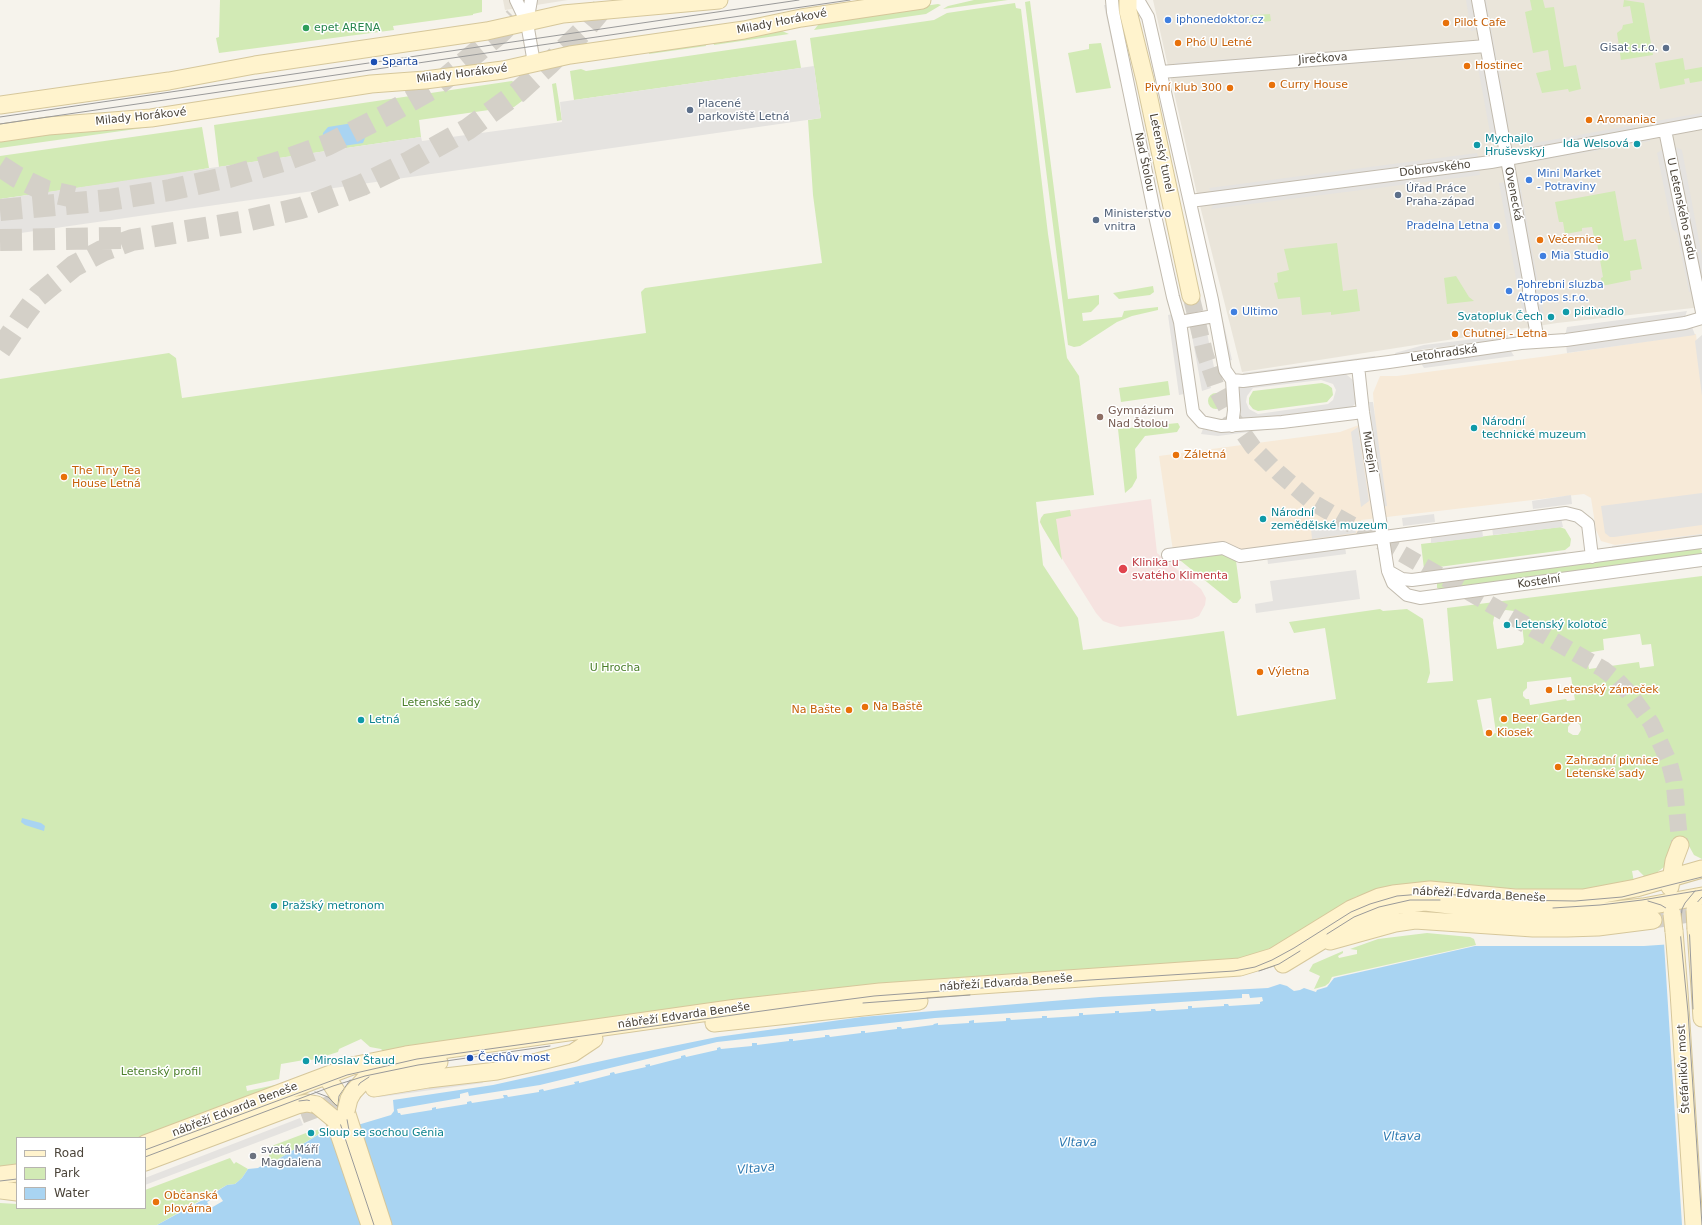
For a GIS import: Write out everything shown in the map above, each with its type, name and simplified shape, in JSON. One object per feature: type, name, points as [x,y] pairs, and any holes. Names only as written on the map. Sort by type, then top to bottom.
[{"type":"main road","points":[[0,105],[169,80],[254,65],[480,32],[563,14],[719,0]]},
{"type":"main road","name":"Milady Horákové","points":[[0,133],[48,126],[151,118],[371,84],[425,80],[493,71],[570,55],[744,30],[800,18],[922,0]]},
{"type":"main road","name":"Letenský tunel","points":[[1128,3],[1192,296]]},
{"type":"main road","points":[[1671,878],[1674,861],[1680,845],[1696,871],[1697,901]]},
{"type":"main road","name":"nábřeží Edvarda Beneše","points":[[146,1144],[326,1076],[361,1064],[406,1054],[744,1007],[880,992],[1240,967],[1273,957],[1351,909],[1380,897],[1394,894],[1430,890],[1521,898],[1583,898],[1629,889],[1696,871]]},
{"type":"main road","name":"Štefánikův most","points":[[1671,878],[1671,908],[1680,992],[1694,1225]]},
{"type":"main road","name":"nábřeží Edvarda Beneše","points":[[336,1104],[365,1079],[383,1071],[594,1039],[726,1021],[904,1002],[1237,979],[1270,971],[1315,946],[1336,931],[1359,918],[1381,910],[1416,903],[1433,903],[1508,912],[1556,914],[1671,908],[1697,901]]},
{"type":"main road","name":"Štefánikův most","points":[[1697,901],[1702,1018]]},
{"type":"main road","points":[[1315,946],[1378,927],[1415,920],[1533,928],[1598,927],[1653,920]]},
{"type":"main road","name":"nábřeží Edvarda Beneše","points":[[374,1088],[420,1080],[497,1071],[573,1053],[594,1039]]},
{"type":"main road","points":[[326,1076],[383,1225]]},
{"type":"main road","points":[[146,1162],[297,1105],[307,1103],[336,1104]]},
{"type":"main road","points":[[336,1104],[370,1225]]},
{"type":"main road","points":[[146,1174],[301,1115]]},
{"type":"main road","points":[[0,1175],[16,1173]]},
{"type":"main road","points":[[0,1190],[16,1189]]},
{"type":"main road","points":[[0,1190],[16,1192]]},
{"type":"street","points":[[516,0],[527,23],[534,63]]},
{"type":"street","points":[[527,23],[531,0]]},
{"type":"street","name":"Nad Štolou","points":[[1112,0],[1129,90],[1173,298],[1180,322],[1193,412],[1206,424],[1232,426]]},
{"type":"street","name":"Ovenecká","points":[[1478,0],[1529,280],[1529,292],[1538,341]]},
{"type":"street","points":[[1128,3],[1148,17],[1190,201],[1225,370],[1232,380],[1234,410],[1232,426],[1282,422],[1363,412]]},
{"type":"street","name":"Jirečkova","points":[[1161,72],[1486,46]]},
{"type":"street","name":"Dobrovského","points":[[1190,201],[1506,160],[1702,123]]},
{"type":"street","name":"U Letenského sadu","points":[[1664,130],[1702,312]]},
{"type":"street","points":[[1180,322],[1214,316]]},
{"type":"street","name":"Letohradská","points":[[1232,380],[1243,381],[1538,341],[1566,340],[1685,323],[1702,318]]},
{"type":"street","name":"Muzejní","points":[[1358,366],[1363,412],[1383,537]]},
{"type":"street","points":[[1168,555],[1223,548],[1240,556],[1566,513],[1578,516],[1588,524],[1592,557]]},
{"type":"street","name":"Kostelní","points":[[1383,537],[1388,571],[1393,583],[1401,592],[1420,598],[1702,560]]},
{"type":"street","name":"Kostelní","points":[[1388,571],[1402,578],[1412,580],[1702,542]]},
{"type":"shaded area","points":[[503,0],[568,0],[505,10]]},
{"type":"shaded area","points":[[1153,0],[1702,0],[1702,307],[1557,323],[1242,372],[1197,194]]},
{"type":"shaded area","points":[[1466,0],[1474,0],[1479,29],[1471,31]]},
{"type":"shaded area","points":[[1482,0],[1486,0],[1509,126],[1505,127]]},
{"type":"shaded area","points":[[1104,5],[1108,5],[1124,81],[1120,82]]},
{"type":"shaded area","points":[[1457,42],[1458,45],[1175,67],[1175,63]]},
{"type":"shaded area","points":[[1458,53],[1458,56],[1177,78],[1177,74]]},
{"type":"shaded area","points":[[1485,61],[1499,136],[1491,138],[1477,62]]},
{"type":"shaded area","points":[[814,66],[821,118],[0,236],[0,199],[421,137],[422,141],[562,122],[560,102]]},
{"type":"shaded area","points":[[1702,113],[1702,121],[1656,129],[1650,122]]},
{"type":"shaded area","points":[[1634,125],[1638,132],[1530,151],[1529,144]]},
{"type":"shaded area","points":[[1650,137],[1650,141],[1532,162],[1531,158]]},
{"type":"shaded area","points":[[1673,146],[1682,150],[1702,256],[1702,291]]},
{"type":"shaded area","points":[[1665,148],[1694,292],[1689,292],[1677,233],[1672,228],[1657,153]]},
{"type":"shaded area","points":[[1477,153],[1479,160],[1213,196],[1209,188]]},
{"type":"shaded area","points":[[1479,168],[1480,175],[1211,209],[1215,201]]},
{"type":"shaded area","points":[[1519,179],[1544,315],[1539,316],[1515,180]]},
{"type":"shaded area","points":[[1507,182],[1524,275],[1517,284],[1499,183]]},
{"type":"shaded area","points":[[1200,219],[1232,360],[1228,361],[1197,220]]},
{"type":"shaded area","points":[[1524,297],[1528,317],[1524,318],[1520,298]]},
{"type":"shaded area","points":[[1687,311],[1684,320],[1565,336],[1567,327]]},
{"type":"shaded area","points":[[1173,314],[1184,394],[1179,395],[1168,315]]},
{"type":"shaded area","points":[[1205,323],[1216,377],[1209,379],[1211,388],[1202,391],[1190,325]]},
{"type":"shaded area","points":[[1692,327],[1695,335],[1567,353],[1566,344]]},
{"type":"shaded area","points":[[1696,334],[1702,386],[1702,534],[1615,545],[1601,541],[1596,530],[1591,498],[1584,494],[1361,520],[1363,536],[1242,551],[1173,551],[1159,456],[1340,432],[1375,419],[1373,393],[1380,376],[1397,376],[1548,356]]},
{"type":"shaded area","points":[[1508,335],[1508,339],[1424,349],[1396,356],[1395,353],[1424,345]]},
{"type":"shaded area","points":[[1702,335],[1702,396],[1695,341]]},
{"type":"shaded area","points":[[1509,348],[1514,356],[1424,368],[1419,360]]},
{"type":"shaded area","points":[[1375,356],[1375,360],[1243,377],[1243,373]]},
{"type":"shaded area","points":[[1342,371],[1353,380],[1356,403],[1352,407],[1241,422],[1238,394],[1239,385]],"holes":[[[1321,380],[1333,384],[1336,390],[1333,400],[1328,404],[1258,414],[1249,409],[1246,402],[1247,396],[1253,388]]]},
{"type":"shaded area","points":[[1369,402],[1373,402],[1387,506],[1382,507]]},
{"type":"shaded area","points":[[1341,420],[1218,436],[1201,434],[1203,429],[1216,432]]},
{"type":"shaded area","points":[[1358,427],[1369,501],[1361,507],[1351,432]]},
{"type":"shaded area","points":[[1702,493],[1702,525],[1614,537],[1610,537],[1605,533],[1601,506]]},
{"type":"shaded area","points":[[1571,495],[1572,504],[1533,509],[1532,501]]},
{"type":"shaded area","name":"Klinika u svatého Klimenta","points":[[1151,499],[1157,553],[1201,589],[1206,598],[1205,605],[1199,616],[1192,619],[1120,627],[1103,621],[1096,613],[1040,522],[1044,514]]},
{"type":"shaded area","points":[[1434,514],[1435,522],[1403,526],[1402,518]]},
{"type":"shaded area","points":[[1561,518],[1563,527],[1493,535],[1492,527]]},
{"type":"shaded area","points":[[1354,523],[1356,533],[1312,539],[1311,529]]},
{"type":"shaded area","points":[[1482,528],[1483,537],[1431,543],[1431,535]]},
{"type":"shaded area","points":[[1702,534],[1702,539],[1612,550],[1612,546]]},
{"type":"shaded area","points":[[1345,546],[1346,554],[1268,564],[1267,556]]},
{"type":"shaded area","points":[[1566,552],[1567,556],[1436,573],[1435,569]]},
{"type":"shaded area","points":[[1702,564],[1702,567],[1446,600]]},
{"type":"shaded area","points":[[1356,570],[1360,599],[1256,613],[1255,604],[1273,601],[1270,581]]},
{"type":"shaded area","points":[[482,1076],[483,1083],[380,1097],[378,1097],[376,1091]]},
{"type":"shaded area","points":[[300,1118],[303,1125],[146,1185],[146,1178]]},
{"type":"green space","name":"epet ARENA","points":[[220,0],[482,0],[482,12],[473,15],[393,26],[394,30],[219,53],[216,38],[219,37]]},
{"type":"green space","points":[[974,0],[1008,0],[943,9],[948,6]]},
{"type":"green space","points":[[1530,0],[1543,0],[1545,8],[1554,7],[1564,67],[1576,65],[1581,89],[1569,92],[1568,89],[1542,93],[1536,73],[1551,70],[1548,50],[1533,53],[1525,12],[1532,10]]},
{"type":"green space","points":[[1624,0],[1644,3],[1653,55],[1621,60],[1617,33],[1622,29],[1623,25],[1633,23],[1630,6],[1623,7]]},
{"type":"green space","points":[[1030,1],[1068,299],[1099,295],[1099,304],[1091,312],[1082,313],[1083,321],[1122,317],[1124,311],[1158,307],[1158,310],[1132,316],[1117,322],[1080,346],[1074,347],[1068,345],[1025,2]]},
{"type":"green space","name":"Letenské sady","points":[[1015,3],[1016,8],[1021,9],[1048,234],[1067,358],[1079,376],[1094,495],[1036,502],[1043,565],[1078,618],[1083,650],[1224,631],[1237,716],[1336,699],[1325,628],[1294,633],[1289,622],[1380,609],[1383,611],[1407,609],[1423,619],[1430,673],[1427,683],[1453,681],[1447,608],[1702,576],[1702,859],[1694,855],[1689,846],[1671,848],[1664,867],[1648,878],[1638,870],[1632,871],[1634,882],[1592,889],[1535,890],[1423,883],[1389,887],[1355,897],[1271,948],[1240,959],[812,990],[734,1000],[682,1011],[384,1052],[381,1049],[370,1047],[361,1039],[339,1049],[338,1052],[322,1057],[304,1062],[304,1060],[281,1064],[279,1079],[246,1086],[247,1091],[275,1085],[275,1089],[146,1138],[16,1137],[16,1169],[0,1171],[0,379],[169,353],[176,358],[182,398],[646,333],[641,292],[645,288],[822,263],[813,195],[808,120],[821,118],[810,38],[934,20],[947,13]],"holes":[[[1506,610],[1514,611],[1521,616],[1524,642],[1522,645],[1497,649],[1493,623],[1494,617],[1498,612]],[[1640,634],[1642,645],[1651,644],[1654,666],[1640,668],[1639,662],[1589,669],[1586,653],[1604,650],[1603,639]],[[1571,677],[1575,700],[1567,701],[1566,699],[1530,705],[1529,699],[1526,699],[1523,696],[1523,692],[1527,688],[1527,682]],[[1491,698],[1496,733],[1484,736],[1477,700]],[[1576,722],[1580,725],[1581,730],[1578,735],[1573,735],[1568,732],[1568,727],[1571,723]]]},
{"type":"green space","points":[[938,4],[941,5],[926,14],[814,30],[818,25],[827,20]]},
{"type":"green space","points":[[1270,14],[1271,21],[1262,22],[1262,19],[1247,20],[1247,16],[1240,16]]},
{"type":"green space","points":[[782,31],[789,34],[714,45],[713,41]]},
{"type":"green space","points":[[796,40],[801,68],[574,100],[570,71],[581,69],[586,71]]},
{"type":"green space","points":[[705,42],[706,46],[649,54],[649,51]]},
{"type":"green space","points":[[1101,43],[1111,88],[1076,93],[1068,53],[1089,49],[1089,44]]},
{"type":"green space","points":[[1683,58],[1685,70],[1702,67],[1702,81],[1690,83],[1689,78],[1684,79],[1685,84],[1660,89],[1655,63]]},
{"type":"green space","points":[[512,81],[518,85],[519,89],[525,88],[525,97],[514,107],[419,120],[421,137],[219,167],[214,125]]},
{"type":"green space","points":[[556,83],[562,120],[557,121],[552,84]]},
{"type":"green space","points":[[200,120],[0,148],[0,140],[38,135],[111,130]]},
{"type":"green space","points":[[202,127],[209,168],[0,199],[0,156]]},
{"type":"green space","points":[[1615,191],[1624,241],[1636,239],[1642,269],[1630,271],[1631,280],[1602,286],[1601,278],[1603,277],[1596,237],[1594,237],[1592,227],[1582,228],[1582,231],[1565,234],[1563,222],[1559,222],[1555,202]]},
{"type":"green space","points":[[1337,243],[1343,291],[1357,289],[1360,311],[1331,315],[1331,312],[1302,315],[1300,297],[1278,299],[1274,283],[1278,282],[1277,273],[1289,270],[1284,249]]},
{"type":"green space","points":[[1456,276],[1469,297],[1474,301],[1447,304],[1444,278]]},
{"type":"green space","points":[[1153,286],[1154,292],[1150,295],[1119,299],[1113,293]]},
{"type":"green space","points":[[1168,381],[1170,395],[1121,402],[1119,388]]},
{"type":"green space","points":[[1322,383],[1332,388],[1333,395],[1327,402],[1258,411],[1253,409],[1249,404],[1249,398],[1253,391]]},
{"type":"green space","points":[[1216,393],[1222,395],[1224,401],[1222,407],[1216,409],[1210,407],[1208,401],[1210,395]]},
{"type":"green space","points":[[1178,423],[1180,427],[1177,432],[1145,436],[1135,449],[1137,478],[1132,487],[1125,493],[1118,429]]},
{"type":"green space","points":[[1070,510],[1071,516],[1056,519],[1062,560],[1040,522],[1044,514]]},
{"type":"green space","points":[[1560,527],[1565,529],[1571,539],[1570,546],[1565,550],[1424,569],[1421,544]]},
{"type":"green space","points":[[1700,548],[1702,552],[1700,555],[1441,590],[1437,588],[1437,582]]},
{"type":"green space","points":[[1221,551],[1236,561],[1241,598],[1237,603],[1233,603],[1176,557]]},
{"type":"green space","points":[[1427,933],[1470,937],[1474,939],[1476,945],[1332,977],[1329,983],[1325,986],[1314,989],[1320,976],[1309,971],[1313,964],[1343,951],[1343,953],[1338,956],[1339,958],[1357,954],[1357,950],[1350,949],[1378,939]]},
{"type":"green space","points":[[323,1128],[324,1131],[272,1163],[264,1164],[269,1156],[269,1147],[306,1133],[309,1135],[315,1133],[314,1131]]},
{"type":"green space","points":[[230,1158],[234,1164],[236,1162],[248,1169],[242,1178],[235,1184],[227,1185],[157,1225],[0,1225],[0,1203],[16,1204],[16,1209],[146,1209],[146,1190]]},
{"type":"water","points":[[359,122],[367,126],[368,130],[363,143],[330,148],[326,147],[322,141],[323,133],[328,127]]},
{"type":"water","points":[[22,818],[41,823],[45,826],[44,831],[25,825],[21,822]]},
{"type":"water","name":"Vltava","points":[[1702,942],[1702,1225],[157,1225],[227,1185],[235,1184],[242,1178],[248,1169],[258,1168],[264,1164],[272,1163],[326,1130],[361,1124],[391,1115],[394,1111],[393,1100],[493,1085],[717,1037],[862,1017],[1100,997],[1268,988],[1280,984],[1287,986],[1294,991],[1304,988],[1316,992],[1317,990],[1327,987],[1334,978],[1475,946],[1644,946]]},
{"type":"pier","points":[[1702,940],[1702,1225],[1682,1225],[1664,943]]},
{"type":"pier","points":[[1242,994],[1249,994],[1250,998],[1262,997],[1263,1001],[1260,1002],[1260,1004],[1229,1006],[1228,1004],[1224,1004],[1224,1006],[1192,1008],[1192,1006],[1188,1006],[1188,1009],[1156,1011],[1155,1009],[1151,1009],[1151,1011],[1119,1013],[1119,1011],[1115,1011],[1115,1013],[1083,1015],[1083,1013],[1079,1013],[1079,1016],[1047,1018],[1047,1016],[1042,1016],[1042,1018],[1011,1020],[1010,1018],[1006,1018],[1006,1021],[974,1023],[974,1020],[969,1021],[969,1023],[938,1025],[938,1023],[902,1029],[901,1027],[897,1027],[897,1029],[865,1033],[865,1031],[861,1031],[861,1033],[830,1037],[829,1035],[825,1035],[825,1037],[793,1041],[793,1039],[789,1039],[789,1041],[757,1045],[757,1043],[752,1043],[752,1046],[721,1049],[720,1047],[717,1048],[717,1050],[686,1057],[685,1055],[681,1056],[681,1058],[650,1066],[650,1064],[645,1065],[646,1067],[615,1074],[614,1072],[610,1073],[610,1075],[579,1083],[579,1081],[574,1082],[575,1084],[544,1091],[543,1089],[539,1090],[539,1092],[508,1097],[507,1095],[503,1095],[504,1098],[472,1103],[471,1101],[467,1102],[467,1104],[436,1109],[436,1107],[432,1108],[432,1110],[401,1115],[398,1113],[397,1109],[460,1098],[460,1094],[468,1092],[469,1096],[540,1085],[717,1042],[935,1018],[1242,998]]},
{"type":"pier","points":[[219,1195],[223,1201],[211,1208],[207,1202]]},
{"type":"tunnel","points":[[0,350],[38,296],[74,266],[102,251],[132,240],[241,222],[301,208],[362,185],[407,163],[468,129],[517,93],[549,64],[585,29],[609,0]]},
{"type":"tunnel","points":[[0,210],[109,200],[170,190],[229,177],[283,161],[327,145],[384,116],[435,87],[501,32],[515,18]]},
{"type":"tunnel","points":[[0,166],[17,177],[46,191],[74,197]]},
{"type":"tunnel","points":[[0,240],[121,238]]},
{"type":"tunnel","points":[[1191,296],[1205,354],[1218,392],[1231,416],[1253,447],[1280,474],[1312,502],[1603,669],[1617,680],[1628,692],[1651,723],[1669,762],[1674,781],[1680,845]]},
{"type":"tunnel","points":[[1653,920],[1702,912]]},
{"type":"tunnel","points":[[301,1115],[355,1095]]},
{"type":"tram line","points":[[0,117],[799,0]]},
{"type":"tram line","points":[[0,124],[850,0]]},
{"type":"tram line","points":[[146,1150],[347,1075],[417,1059],[874,996],[1234,971],[1255,967],[1272,960],[1351,912],[1370,904],[1397,896],[1434,893],[1511,900],[1575,901],[1622,897],[1702,877]]},
{"type":"tram line","points":[[1553,908],[1600,905],[1642,900],[1702,890]]},
{"type":"tram line","points":[[1695,891],[1682,909],[1680,930],[1688,1012],[1702,1225]]},
{"type":"tram line","points":[[1693,1009],[1689,923],[1693,907],[1702,897]]},
{"type":"tram line","points":[[1327,934],[1354,917],[1379,907],[1410,900],[1440,900]]},
{"type":"tram line","points":[[1648,901],[1661,905],[1669,910],[1675,918],[1679,929]]},
{"type":"tram line","points":[[1259,971],[1279,964],[1300,951]]},
{"type":"tram line","points":[[863,1003],[970,995]]},
{"type":"tram line","points":[[146,1157],[333,1086],[365,1076],[418,1065],[550,1046]]},
{"type":"tram line","points":[[349,1130],[346,1114],[349,1099],[360,1083],[369,1077]]},
{"type":"tram line","points":[[350,1080],[339,1096],[337,1114],[374,1225]]},
{"type":"tram line","points":[[315,1092],[328,1097],[339,1108]]},
{"type":"tram line","points":[[299,1101],[307,1100],[319,1103],[331,1111],[338,1119]]},
{"type":"tram line","points":[[0,1181],[16,1179]]},
{"type":"place","name":"iphonedoktor.cz","points":[[1168,20]]},
{"type":"place","name":"Pilot Cafe","points":[[1446,23]]},
{"type":"place","name":"epet ARENA","points":[[306,28]]},
{"type":"place","name":"Phó U Letné","points":[[1178,43]]},
{"type":"place","name":"Gisat s.r.o.","points":[[1666,48]]},
{"type":"place","name":"Sparta","points":[[374,62]]},
{"type":"place","name":"Hostinec","points":[[1467,66]]},
{"type":"place","name":"Curry House","points":[[1272,85]]},
{"type":"place","name":"Pivní klub 300","points":[[1230,88]]},
{"type":"place","name":"Placené parkoviště Letná","points":[[690,110]]},
{"type":"place","name":"Aromaniac","points":[[1589,120]]},
{"type":"place","name":"Ida Welsová","points":[[1637,144]]},
{"type":"place","name":"Mychajlo Hruševskyj","points":[[1477,145]]},
{"type":"place","name":"Mini Market - Potraviny","points":[[1529,180]]},
{"type":"place","name":"Úřad Práce Praha-západ","points":[[1398,195]]},
{"type":"place","name":"Ministerstvo vnitra","points":[[1096,220]]},
{"type":"place","name":"Pradelna Letna","points":[[1497,226]]},
{"type":"place","name":"Večernice","points":[[1540,240]]},
{"type":"place","name":"Mia Studio","points":[[1543,256]]},
{"type":"place","name":"Pohrebni sluzba Atropos s.r.o.","points":[[1509,291]]},
{"type":"place","name":"Ultimo","points":[[1234,312]]},
{"type":"place","name":"pidivadlo","points":[[1566,312]]},
{"type":"place","name":"Svatopluk Čech","points":[[1551,317]]},
{"type":"place","name":"Chutnej - Letna","points":[[1455,334]]},
{"type":"place","name":"Gymnázium Nad Štolou","points":[[1100,417]]},
{"type":"place","name":"Národní technické muzeum","points":[[1474,428]]},
{"type":"place","name":"Záletná","points":[[1176,455]]},
{"type":"place","name":"The Tiny Tea House Letná","points":[[64,477]]},
{"type":"place","name":"Národní zemědělské muzeum","points":[[1263,519]]},
{"type":"place","name":"Klinika u svatého Klimenta","points":[[1123,569]]},
{"type":"place","name":"Letenský kolotoč","points":[[1507,625]]},
{"type":"place","name":"Výletna","points":[[1260,672]]},
{"type":"place","name":"Letenský zámeček","points":[[1549,690]]},
{"type":"place","name":"Na Baště","points":[[865,707]]},
{"type":"place","name":"Na Bašte","points":[[849,710]]},
{"type":"place","name":"Beer Garden","points":[[1504,719]]},
{"type":"place","name":"Letná","points":[[361,720]]},
{"type":"place","name":"Kiosek","points":[[1489,733]]},
{"type":"place","name":"Zahradní pivnice Letenské sady","points":[[1558,767]]},
{"type":"place","name":"Pražský metronom","points":[[274,906]]},
{"type":"place","name":"Čechův most","points":[[470,1058]]},
{"type":"place","name":"Miroslav Štaud","points":[[306,1061]]},
{"type":"place","name":"Sloup se sochou Génia","points":[[311,1133]]},
{"type":"place","name":"svatá Máří Magdalena","points":[[253,1156]]},
{"type":"place","name":"Občanská plovárna","points":[[156,1202]]},
{"type":"park label","name":"U Hrocha","points":[[615,668]]},
{"type":"park label","name":"Letenský profil","points":[[161,1072]]}]
